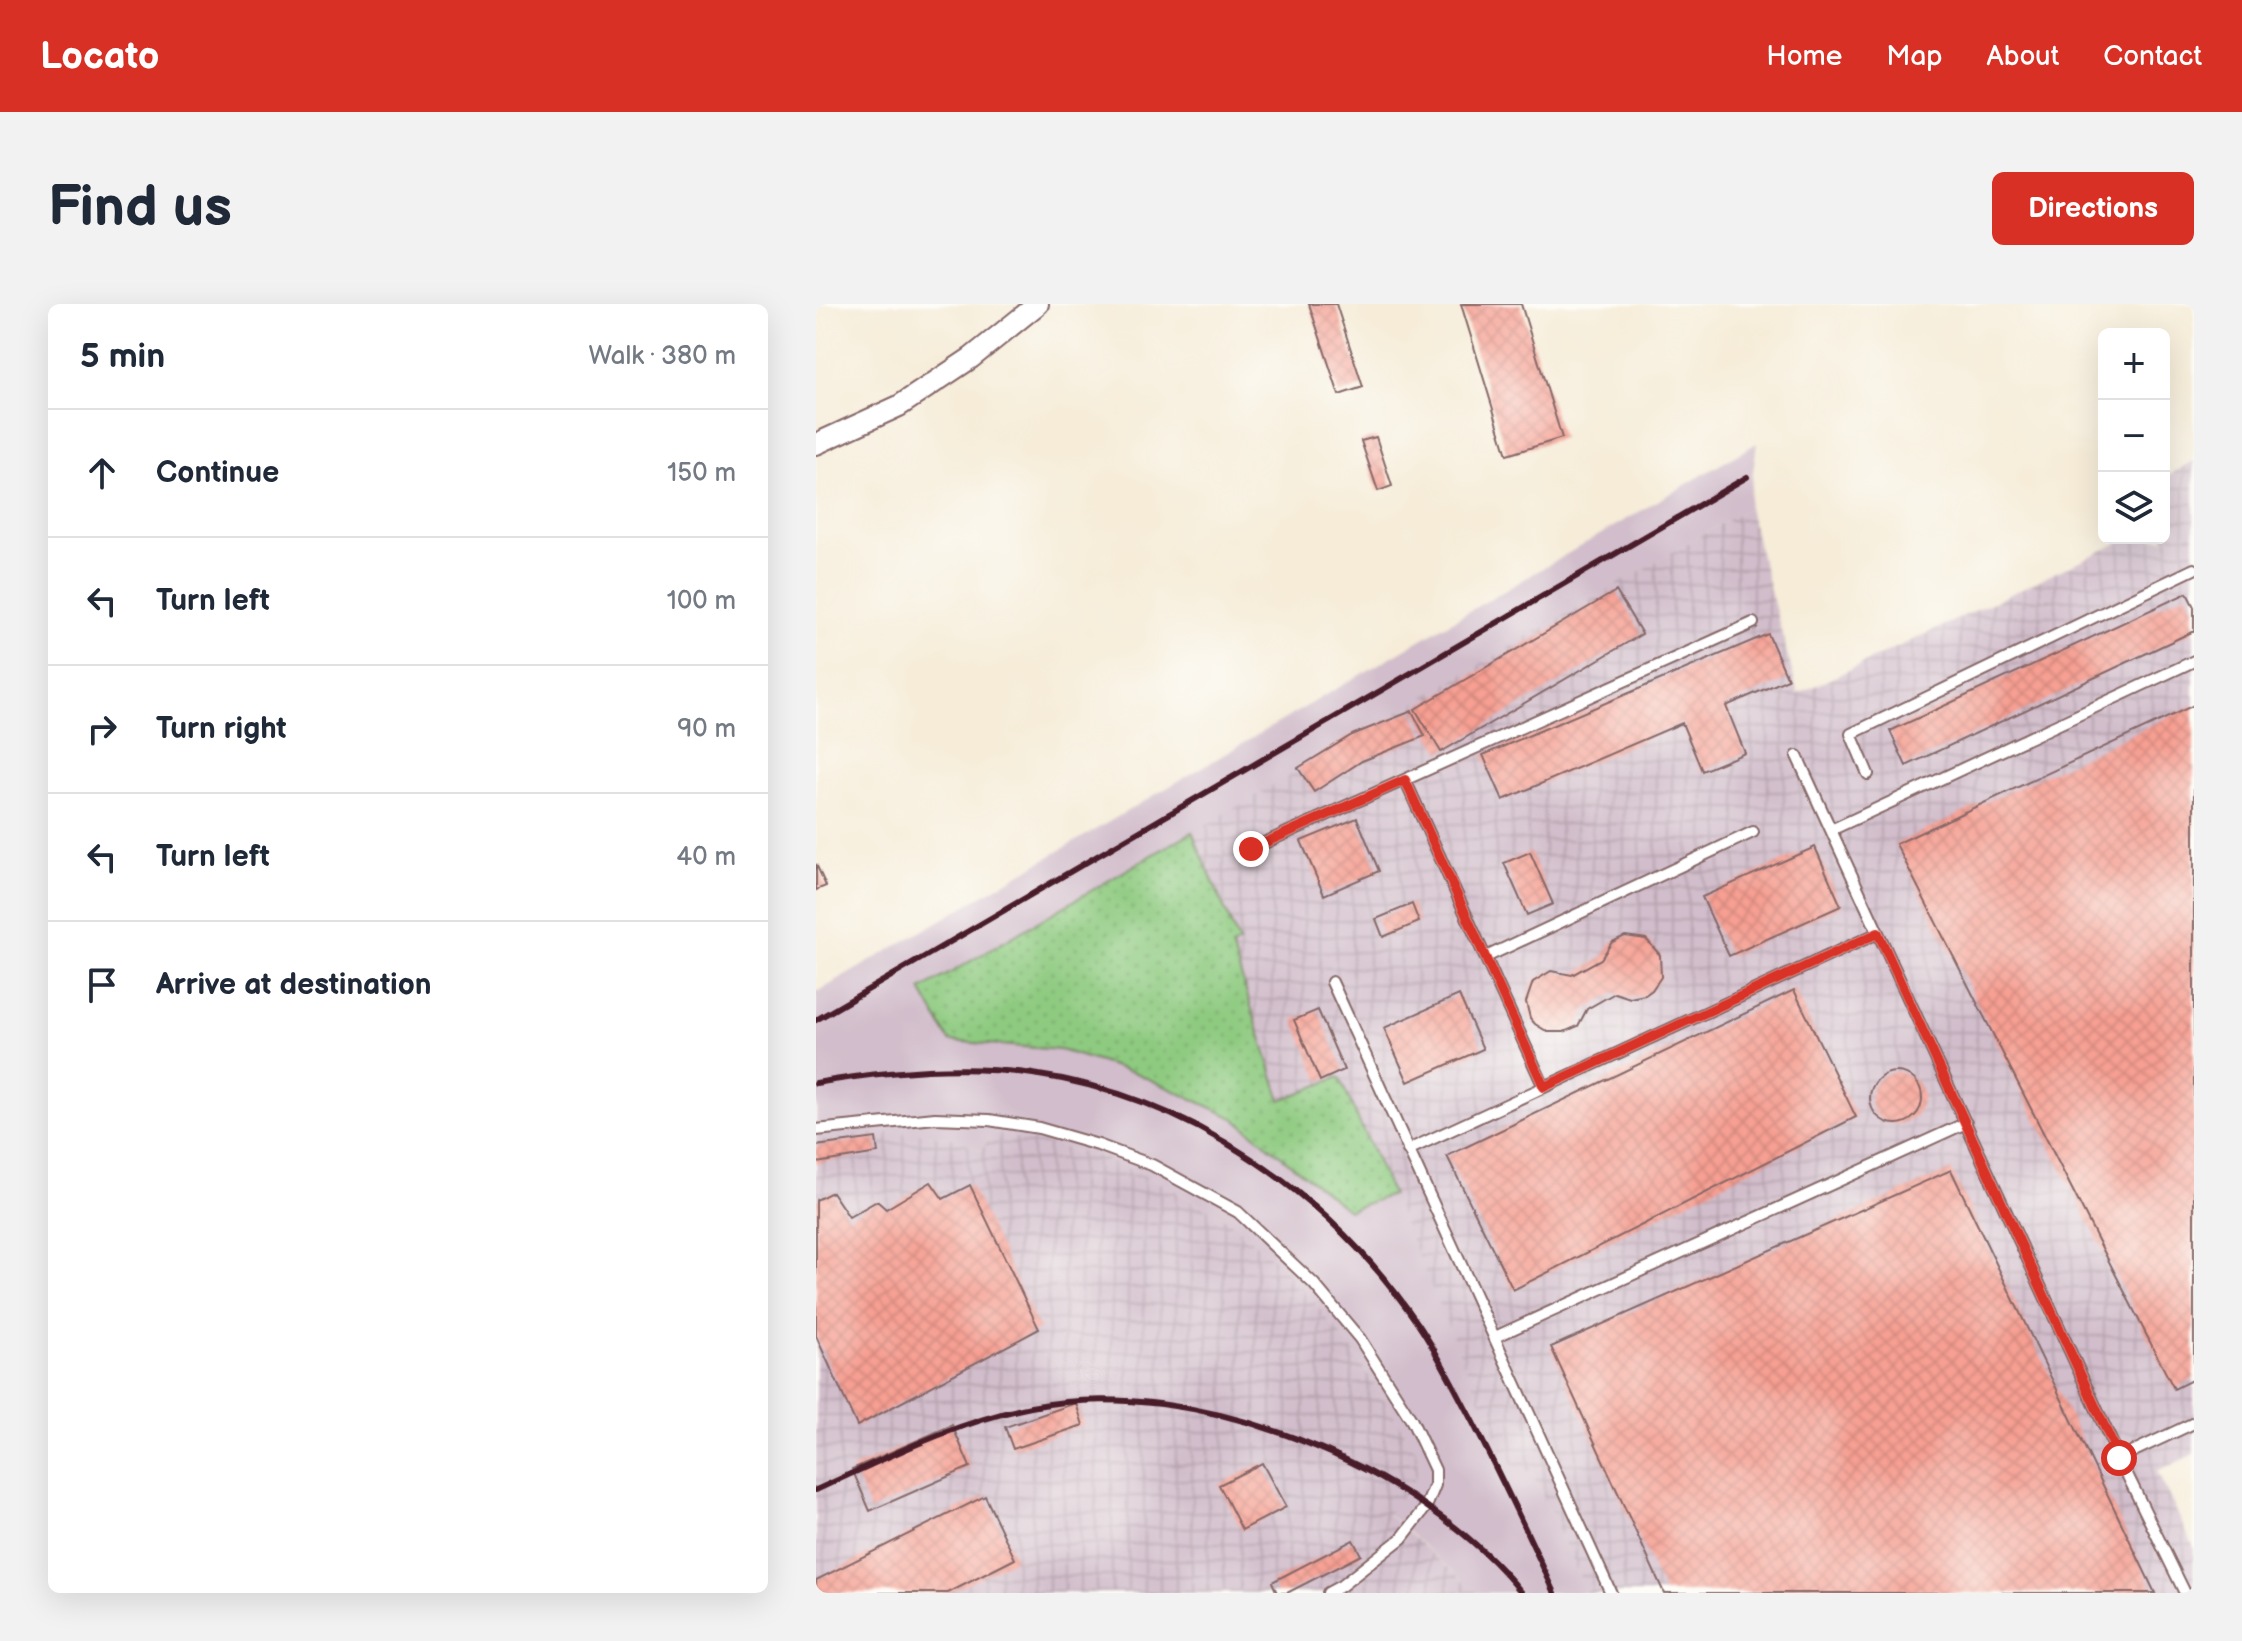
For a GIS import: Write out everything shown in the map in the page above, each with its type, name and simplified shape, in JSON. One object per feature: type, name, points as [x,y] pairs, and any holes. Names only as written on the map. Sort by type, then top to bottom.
[{"type":"street","points":[[816,444],[899,406],[971,358],[1038,304]]},
{"type":"lane","points":[[1868,774],[1851,734],[2194,569]]},
{"type":"lane","points":[[1251,849],[1753,623]]},
{"type":"lane","points":[[1831,830],[2194,661]]},
{"type":"lane","points":[[1797,756],[2119,1458],[2185,1593]]},
{"type":"lane","points":[[1405,780],[1544,1087]]},
{"type":"lane","points":[[1486,957],[1753,832]]},
{"type":"lane","points":[[1408,1150],[1878,933]]},
{"type":"lane","points":[[1332,982],[1611,1593]]},
{"type":"lane","points":[[816,1130],[935,1118],[989,1120],[1039,1128],[1152,1165],[1238,1212],[1314,1284],[1360,1339],[1412,1421],[1435,1470],[1435,1485],[1426,1507],[1402,1538],[1328,1593]]},
{"type":"lane","points":[[1495,1337],[1966,1123]]},
{"type":"lane","points":[[2119,1458],[2194,1423]]},
{"type":"shaded area","points":[[1757,443],[1748,508],[921,991],[950,1041],[1060,1050],[1136,1073],[1234,1118],[1348,1210],[1392,1195],[1507,1462],[1532,1473],[1587,1593],[1478,1593],[1388,1514],[1419,1473],[1416,1449],[1350,1346],[1291,1274],[1227,1219],[1153,1179],[1103,1158],[991,1133],[981,1151],[956,1138],[919,1133],[876,1133],[816,1141],[816,993]]},
{"type":"shaded area","points":[[2194,461],[2194,1454],[2157,1472],[2194,1547],[2194,1593],[1587,1593],[1532,1473],[1507,1463],[1339,1078],[1281,1100],[1232,946],[1239,942],[1192,832],[1748,508],[1798,694],[2116,544],[2170,544],[2170,475]]},
{"type":"shaded area","points":[[876,1133],[919,1133],[956,1138],[981,1151],[991,1133],[1050,1144],[1103,1158],[1153,1179],[1227,1219],[1291,1274],[1350,1346],[1416,1449],[1419,1473],[1388,1515],[1478,1593],[816,1593],[816,1141]]},
{"type":"green space","points":[[1192,832],[1239,943],[1232,947],[1281,1100],[1339,1077],[1392,1195],[1348,1210],[1234,1118],[1136,1073],[1060,1050],[950,1041],[921,990]]},
{"type":"building","points":[[1309,304],[1336,304],[1363,387],[1339,395]]},
{"type":"building","points":[[1461,304],[1521,304],[1562,438],[1507,455]]},
{"type":"building","points":[[1376,437],[1392,486],[1378,491],[1361,441]]},
{"type":"building","points":[[1616,591],[1642,634],[1441,752],[1415,709]]},
{"type":"building","points":[[2187,593],[2194,607],[2194,631],[1906,766],[1890,731]]},
{"type":"building","points":[[1768,634],[1788,679],[1726,706],[1745,753],[1702,771],[1682,723],[1503,800],[1483,755]]},
{"type":"building","points":[[2194,705],[2194,1379],[2174,1389],[1896,844]]},
{"type":"building","points":[[1412,711],[1425,736],[1362,761],[1314,792],[1298,768],[1352,735]]},
{"type":"building","points":[[1357,818],[1379,871],[1324,895],[1301,841]]},
{"type":"building","points":[[1815,847],[1841,906],[1729,956],[1702,897]]},
{"type":"building","points":[[1530,852],[1553,904],[1527,915],[1504,863]]},
{"type":"building","points":[[816,864],[826,886],[816,890]]},
{"type":"building","points":[[1412,904],[1419,922],[1383,937],[1376,919]]},
{"type":"building","points":[[1625,936],[1646,939],[1660,955],[1661,977],[1652,990],[1630,998],[1615,993],[1587,1009],[1578,1026],[1564,1032],[1548,1032],[1535,1024],[1526,1002],[1533,982],[1551,971],[1572,975],[1601,959],[1612,942]]},
{"type":"building","points":[[1794,990],[1856,1117],[1513,1290],[1447,1156]]},
{"type":"building","points":[[1459,995],[1483,1049],[1408,1082],[1384,1028]]},
{"type":"building","points":[[1318,1010],[1344,1070],[1320,1081],[1294,1020]]},
{"type":"building","points":[[1896,1072],[1914,1080],[1922,1098],[1914,1116],[1896,1124],[1878,1116],[1870,1098],[1878,1080]]},
{"type":"building","points":[[876,1138],[878,1153],[816,1163],[816,1146]]},
{"type":"building","points":[[1951,1170],[2155,1593],[1664,1593],[1551,1347]]},
{"type":"building","points":[[931,1182],[943,1199],[970,1185],[1039,1329],[857,1426],[816,1336],[816,1200],[832,1192],[849,1217],[877,1201],[886,1209]]},
{"type":"building","points":[[1076,1403],[1083,1425],[1013,1449],[1005,1427]]},
{"type":"building","points":[[952,1425],[970,1467],[870,1511],[852,1469]]},
{"type":"building","points":[[1262,1463],[1286,1507],[1242,1530],[1219,1485]]},
{"type":"building","points":[[985,1496],[1015,1559],[948,1593],[816,1593],[816,1580]]},
{"type":"building","points":[[1353,1540],[1361,1555],[1287,1593],[1277,1593],[1272,1582]]},
{"type":"railway","points":[[816,1020],[1747,477]]},
{"type":"railway","points":[[816,1083],[924,1070],[1033,1074],[1091,1086],[1147,1104],[1200,1128],[1251,1158],[1299,1194],[1343,1233],[1383,1277],[1418,1324],[1479,1435],[1555,1593]]},
{"type":"railway","points":[[816,1490],[921,1442],[975,1422],[1031,1407],[1094,1400],[1162,1404],[1231,1418],[1299,1440],[1365,1469],[1425,1505],[1478,1547],[1522,1593]]},
{"type":"route","points":[[1251,849],[1405,780],[1544,1087],[1878,933],[2119,1458]]}]
